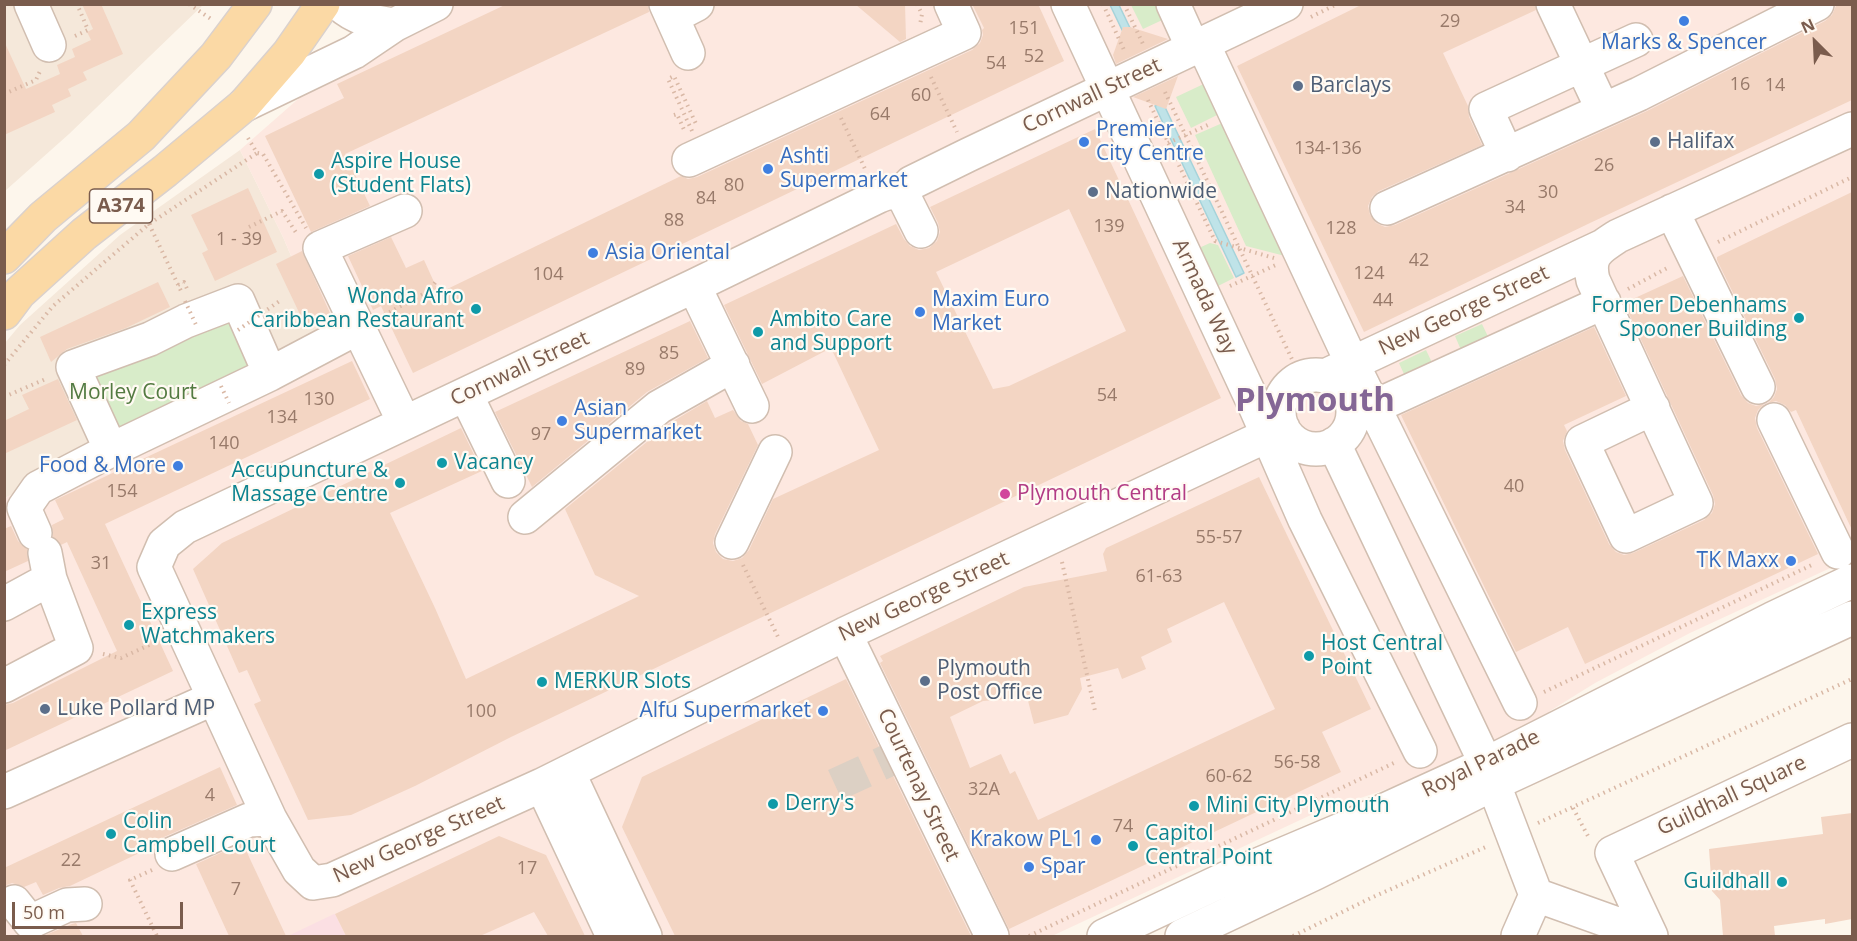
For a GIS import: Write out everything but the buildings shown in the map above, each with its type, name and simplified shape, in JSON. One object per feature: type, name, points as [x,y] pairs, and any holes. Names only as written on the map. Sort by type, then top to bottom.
[{"type":"main road","name":"A374","points":[[4,257],[43,217],[141,136],[216,56],[255,4]]},
{"type":"main road","name":"A374","points":[[4,313],[19,293],[84,234],[239,109],[289,53],[322,4]]},
{"type":"street","points":[[31,4],[49,45]]},
{"type":"street","points":[[339,4],[350,14],[368,22],[436,4]]},
{"type":"street","points":[[697,149],[830,95],[964,33],[951,4]]},
{"type":"street","name":"Armada Way","points":[[1068,4],[1132,77],[1139,156],[1204,297],[1275,431],[1305,520],[1420,751]]},
{"type":"street","points":[[1173,4],[1235,112],[1326,372],[1363,412],[1520,703]]},
{"type":"street","name":"Cornwall Street","points":[[182,629],[154,567],[164,544],[185,527],[1286,4]]},
{"type":"street","points":[[1552,4],[1603,110]]},
{"type":"street","points":[[1387,208],[1639,94],[1816,4]]},
{"type":"street","points":[[678,9],[688,53]]},
{"type":"street","points":[[239,109],[354,52],[399,15]]},
{"type":"street","points":[[1507,155],[1486,109],[1636,40]]},
{"type":"street","name":"New George Street","points":[[1326,372],[1852,129]]},
{"type":"street","points":[[890,194],[921,231]]},
{"type":"street","points":[[404,423],[320,248],[405,211]]},
{"type":"street","points":[[1672,211],[1758,387]]},
{"type":"street","points":[[1603,246],[1592,257],[1590,268],[1593,280],[1653,408]]},
{"type":"street","points":[[694,286],[752,406]]},
{"type":"street","points":[[111,450],[73,367],[150,339],[186,321],[238,301],[270,374]]},
{"type":"street","points":[[1326,372],[1287,389],[1281,401],[1275,431],[1302,446],[1315,449],[1328,447],[1348,432],[1363,412],[1604,302]]},
{"type":"street","points":[[4,686],[76,648],[24,508],[38,488],[111,450],[270,374],[359,327]]},
{"type":"street","points":[[525,517],[659,406],[733,365]]},
{"type":"street","points":[[466,395],[508,481]]},
{"type":"street","points":[[1774,420],[1838,552]]},
{"type":"street","name":"New George Street","points":[[270,819],[299,870],[313,883],[332,880],[555,778],[845,634],[1275,431]]},
{"type":"street","points":[[1334,444],[1490,774],[1514,835],[1536,895],[1518,936]]},
{"type":"street","points":[[732,542],[775,452]]},
{"type":"street","points":[[4,604],[43,555]]},
{"type":"street","name":"Royal Parade","points":[[1182,936],[1315,873],[1772,619],[1852,581]]},
{"type":"street","name":"Royal Parade","points":[[1104,936],[1227,878],[1350,826],[1490,774],[1852,618]]},
{"type":"street","points":[[172,854],[249,820],[270,819],[182,629]]},
{"type":"street","name":"Courtenay Street","points":[[845,634],[901,754],[992,936]]},
{"type":"street","points":[[4,792],[214,698]]},
{"type":"street","name":"Guildhall Square","points":[[1612,854],[1852,740]]},
{"type":"street","points":[[555,778],[574,817],[645,936]]},
{"type":"street","points":[[574,817],[612,936]]},
{"type":"street","points":[[1612,854],[1651,936]]},
{"type":"street","points":[[1536,895],[1620,925],[1626,936]]},
{"type":"street","points":[[14,902],[30,922],[67,905],[85,904]]},
{"type":"path","points":[[77,4],[88,30]]},
{"type":"path","points":[[917,4],[922,14],[920,21]]},
{"type":"path","points":[[1103,4],[1132,77],[1168,142],[1215,241],[1284,261],[1204,297]]},
{"type":"path","points":[[1124,4],[1132,77],[1186,135],[1253,276],[1326,372]]},
{"type":"path","points":[[920,53],[968,155]]},
{"type":"path","points":[[674,76],[697,149],[668,79],[674,76]]},
{"type":"path","points":[[4,94],[36,80]]},
{"type":"path","points":[[830,95],[890,194]]},
{"type":"path","points":[[239,109],[257,153]]},
{"type":"path","points":[[1139,156],[1235,112]]},
{"type":"path","points":[[4,365],[53,306],[149,224],[257,153],[263,154],[286,196]]},
{"type":"path","points":[[1604,302],[1694,254],[1852,177]]},
{"type":"path","points":[[249,227],[282,211],[301,240]]},
{"type":"path","points":[[149,224],[178,285]]},
{"type":"path","points":[[359,327],[429,291],[437,280]]},
{"type":"path","points":[[238,330],[281,300]]},
{"type":"path","points":[[185,301],[197,327]]},
{"type":"path","points":[[4,397],[58,373]]},
{"type":"path","points":[[221,386],[229,403]]},
{"type":"path","points":[[1056,535],[1095,711]]},
{"type":"path","points":[[732,542],[790,663]]},
{"type":"path","points":[[1599,665],[1838,552]]},
{"type":"path","points":[[76,648],[121,658],[182,629]]},
{"type":"path","points":[[1293,936],[1373,897],[1514,835],[1852,679]]},
{"type":"path","points":[[1029,936],[1420,751]]},
{"type":"path","points":[[1573,808],[1588,838],[1612,854]]},
{"type":"shaded area","points":[[5,5],[203,5],[69,134],[5,191]]},
{"type":"shaded area","points":[[423,5],[1852,5],[1852,558],[1690,633],[1595,683],[1550,711],[1537,727],[1408,782],[1313,814],[1052,936],[5,936],[5,498],[117,443],[331,350],[283,237],[240,150],[322,78]]},
{"type":"shaded area","points":[[240,150],[283,237],[331,350],[117,443],[5,498],[5,343],[20,325],[120,235]]},
{"type":"shaded area","points":[[334,914],[346,936],[288,936]]},
{"type":"green space","points":[[1131,5],[1168,5],[1173,15],[1143,29]]},
{"type":"green space","points":[[1210,81],[1225,111],[1191,128],[1176,97]]},
{"type":"green space","points":[[1227,121],[1289,257],[1246,246],[1195,135]]},
{"type":"green space","points":[[1210,243],[1218,245],[1234,278],[1208,291],[1190,252]]},
{"type":"green space","name":"Morley Court","points":[[229,312],[257,369],[117,436],[89,379]]},
{"type":"green space","points":[[1482,324],[1492,345],[1464,357],[1455,336]]},
{"type":"green space","points":[[1426,350],[1436,371],[1408,383],[1399,363]]},
{"type":"water","points":[[1110,5],[1119,5],[1131,30],[1124,34]]},
{"type":"water","points":[[1163,103],[1244,273],[1236,277],[1155,106]]},
{"type":"tunnel","points":[[835,785],[898,756]]},
{"type":"place","name":"Marks & Spencer","points":[[1684,21]]},
{"type":"place","name":"Barclays","points":[[1298,86]]},
{"type":"place","name":"Premier City Centre","points":[[1084,142]]},
{"type":"place","name":"Halifax","points":[[1655,142]]},
{"type":"place","name":"Ashti Supermarket","points":[[768,169]]},
{"type":"place","name":"Aspire House (Student Flats)","points":[[319,174]]},
{"type":"place","name":"Nationwide","points":[[1093,192]]},
{"type":"place","name":"Asia Oriental","points":[[593,253]]},
{"type":"place","name":"Wonda Afro Caribbean Restaurant","points":[[476,309]]},
{"type":"place","name":"Maxim Euro Market","points":[[920,312]]},
{"type":"place","name":"Former Debenhams Spooner Building","points":[[1799,318]]},
{"type":"place","name":"Ambito Care and Support","points":[[758,332]]},
{"type":"place","name":"Asian Supermarket","points":[[562,421]]},
{"type":"place","name":"Vacancy","points":[[442,463]]},
{"type":"place","name":"Food & More","points":[[178,466]]},
{"type":"place","name":"Accupuncture & Massage Centre","points":[[400,483]]},
{"type":"place","name":"Plymouth Central","points":[[1005,494]]},
{"type":"place","name":"TK Maxx","points":[[1791,561]]},
{"type":"place","name":"Express Watchmakers","points":[[129,625]]},
{"type":"place","name":"Host Central Point","points":[[1309,656]]},
{"type":"place","name":"Plymouth Post Office","points":[[925,681]]},
{"type":"place","name":"MERKUR Slots","points":[[542,682]]},
{"type":"place","name":"Luke Pollard MP","points":[[45,709]]},
{"type":"place","name":"Alfu Supermarket","points":[[823,711]]},
{"type":"place","name":"Derry's","points":[[773,804]]},
{"type":"place","name":"Mini City Plymouth","points":[[1194,806]]},
{"type":"place","name":"Colin Campbell Court","points":[[111,834]]},
{"type":"place","name":"Krakow PL1","points":[[1096,840]]},
{"type":"place","name":"Capitol Central Point","points":[[1133,846]]},
{"type":"place","name":"Spar","points":[[1029,867]]},
{"type":"place","name":"Guildhall","points":[[1782,882]]},
{"type":"district","name":"Plymouth","points":[[1315,402]]}]
